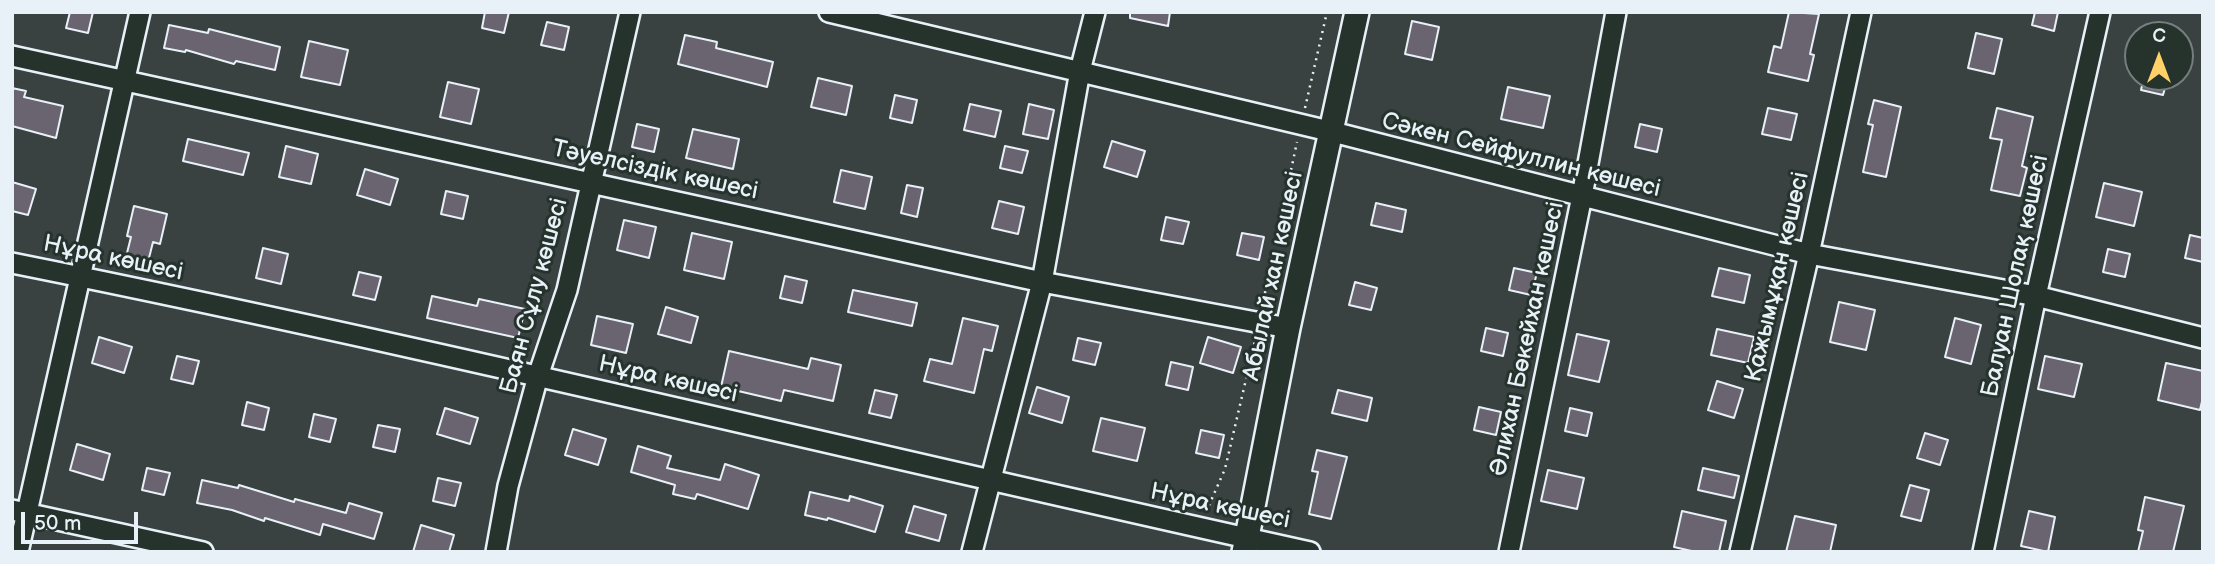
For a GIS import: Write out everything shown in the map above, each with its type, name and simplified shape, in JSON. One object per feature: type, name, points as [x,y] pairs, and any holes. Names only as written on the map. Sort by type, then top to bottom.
[{"type":"street","points":[[19,552],[20,511],[81,277],[141,12]]},
{"type":"street","name":"Баян Сұлу көшесі","points":[[496,552],[508,486],[538,376],[567,290],[630,12]]},
{"type":"street","name":"Сәкен Сейфуллин көшесі","points":[[829,12],[1333,132],[1809,254],[2036,296],[2203,338]]},
{"type":"street","points":[[972,552],[1042,282],[1080,71],[1095,12]]},
{"type":"street","name":"Абылай хан көшесі","points":[[1245,545],[1288,328],[1333,132],[1357,12]]},
{"type":"street","name":"Әлихан Бөкейхан көшесі","points":[[1509,552],[1582,197],[1616,12]]},
{"type":"street","name":"Қажымұқан көшесі","points":[[1740,552],[1809,254],[1861,12]]},
{"type":"street","name":"Балуан Шолақ көшесі","points":[[1983,552],[2036,296],[2100,12]]},
{"type":"street","name":"Тәуелсіздік көшесі","points":[[12,56],[1042,282],[1288,328]]},
{"type":"street","name":"Нұра көшесі","points":[[12,263],[538,376],[1199,527],[1245,545],[1310,552]]},
{"type":"street","points":[[20,511],[203,552]]},
{"type":"path","points":[[1199,527],[1225,469],[1327,12]]},
{"type":"building","points":[[70,12],[93,12],[88,33],[66,28]]},
{"type":"building","points":[[485,12],[509,12],[504,33],[482,28]]},
{"type":"building","points":[[1130,12],[1170,12],[1168,26],[1130,18]]},
{"type":"building","points":[[1789,12],[1819,14],[1810,54],[1814,55],[1808,81],[1768,72],[1774,46],[1781,48]]},
{"type":"building","points":[[2035,12],[2058,12],[2054,31],[2032,25]]},
{"type":"building","points":[[1412,21],[1439,27],[1432,60],[1405,54]]},
{"type":"building","points":[[547,22],[569,27],[564,50],[541,45]]},
{"type":"building","points":[[169,25],[208,33],[209,29],[280,47],[275,70],[236,61],[234,64],[186,50],[164,48]]},
{"type":"building","points":[[1976,33],[2002,39],[1994,74],[1968,68]]},
{"type":"building","points":[[685,35],[717,42],[716,48],[773,62],[767,87],[678,64]]},
{"type":"building","points":[[309,41],[348,50],[340,85],[301,77]]},
{"type":"building","points":[[818,78],[852,86],[846,115],[811,107]]},
{"type":"building","points":[[448,82],[479,89],[471,124],[440,117]]},
{"type":"building","points":[[1508,87],[1550,96],[1543,128],[1501,119]]},
{"type":"building","points":[[12,88],[26,91],[24,97],[63,106],[56,138],[12,126]]},
{"type":"building","points":[[2145,91],[2164,91],[2163,95]]},
{"type":"building","points":[[895,95],[917,100],[912,123],[890,118]]},
{"type":"building","points":[[1874,100],[1901,107],[1886,177],[1863,172],[1873,125],[1868,124]]},
{"type":"building","points":[[970,104],[1001,111],[995,137],[964,130]]},
{"type":"building","points":[[1029,104],[1054,110],[1048,139],[1023,134]]},
{"type":"building","points":[[1768,108],[1797,114],[1791,140],[1762,134]]},
{"type":"building","points":[[1997,108],[2033,117],[2022,166],[2027,168],[2020,196],[1991,190],[2002,140],[1990,138]]},
{"type":"building","points":[[637,124],[659,129],[654,152],[632,147]]},
{"type":"building","points":[[1640,124],[1662,129],[1657,152],[1635,147]]},
{"type":"building","points":[[693,129],[739,139],[733,169],[686,158]]},
{"type":"building","points":[[188,139],[249,153],[243,175],[183,161]]},
{"type":"building","points":[[1112,141],[1145,151],[1137,177],[1104,167]]},
{"type":"building","points":[[286,146],[318,154],[311,184],[279,177]]},
{"type":"building","points":[[1005,146],[1028,151],[1022,173],[1000,168]]},
{"type":"building","points":[[365,169],[398,179],[390,205],[357,195]]},
{"type":"building","points":[[841,170],[872,177],[865,209],[834,202]]},
{"type":"building","points":[[12,182],[36,189],[28,215],[12,211]]},
{"type":"building","points":[[2104,183],[2142,192],[2134,226],[2096,217]]},
{"type":"building","points":[[907,185],[923,188],[917,217],[901,213]]},
{"type":"building","points":[[446,191],[468,196],[463,219],[441,214]]},
{"type":"building","points":[[999,201],[1024,207],[1018,234],[992,228]]},
{"type":"building","points":[[1376,203],[1406,210],[1402,232],[1371,225]]},
{"type":"building","points":[[134,206],[167,214],[160,244],[153,242],[148,262],[126,257],[131,237],[127,236]]},
{"type":"building","points":[[1166,217],[1189,222],[1183,244],[1161,240]]},
{"type":"building","points":[[624,220],[656,227],[649,258],[617,250]]},
{"type":"building","points":[[692,233],[732,242],[724,279],[684,270]]},
{"type":"building","points":[[1242,233],[1264,237],[1259,260],[1237,255]]},
{"type":"building","points":[[2190,235],[2203,238],[2203,262],[2185,258]]},
{"type":"building","points":[[263,248],[288,254],[281,284],[256,278]]},
{"type":"building","points":[[2108,249],[2130,254],[2125,277],[2103,272]]},
{"type":"building","points":[[1514,268],[1537,273],[1531,295],[1509,290]]},
{"type":"building","points":[[1719,268],[1750,275],[1744,303],[1712,296]]},
{"type":"building","points":[[359,272],[381,277],[375,300],[353,295]]},
{"type":"building","points":[[785,276],[807,281],[802,303],[780,298]]},
{"type":"building","points":[[1355,282],[1377,288],[1371,310],[1349,305]]},
{"type":"building","points":[[853,290],[917,303],[912,326],[848,312]]},
{"type":"building","points":[[432,296],[477,306],[479,299],[525,309],[518,338],[427,318]]},
{"type":"building","points":[[1839,302],[1875,310],[1866,350],[1830,342]]},
{"type":"building","points":[[666,307],[698,317],[691,343],[658,334]]},
{"type":"building","points":[[597,316],[633,324],[626,353],[591,345]]},
{"type":"building","points":[[963,318],[998,326],[992,351],[984,349],[974,393],[924,381],[930,359],[952,364]]},
{"type":"building","points":[[1955,318],[1981,325],[1971,364],[1945,357]]},
{"type":"building","points":[[1486,328],[1508,333],[1503,356],[1481,351]]},
{"type":"building","points":[[1717,329],[1754,337],[1748,363],[1711,355]]},
{"type":"building","points":[[1577,334],[1609,341],[1599,382],[1568,375]]},
{"type":"building","points":[[99,337],[132,347],[124,373],[92,363]]},
{"type":"building","points":[[1208,337],[1241,347],[1233,373],[1200,363]]},
{"type":"building","points":[[1078,338],[1101,343],[1095,365],[1073,360]]},
{"type":"building","points":[[729,351],[808,369],[811,358],[841,365],[833,401],[784,390],[781,401],[721,387]]},
{"type":"building","points":[[177,356],[199,361],[193,384],[171,379]]},
{"type":"building","points":[[2045,356],[2082,364],[2074,397],[2038,389]]},
{"type":"building","points":[[1171,362],[1193,367],[1188,390],[1166,385]]},
{"type":"building","points":[[2166,363],[2203,371],[2200,410],[2158,400]]},
{"type":"building","points":[[1717,381],[1743,389],[1734,418],[1708,410]]},
{"type":"building","points":[[1037,387],[1069,397],[1062,423],[1029,413]]},
{"type":"building","points":[[875,390],[897,395],[891,418],[869,413]]},
{"type":"building","points":[[1338,390],[1372,398],[1367,421],[1332,413]]},
{"type":"building","points":[[247,402],[269,408],[264,430],[242,425]]},
{"type":"building","points":[[1479,407],[1501,412],[1496,435],[1474,430]]},
{"type":"building","points":[[445,408],[478,418],[470,444],[437,434]]},
{"type":"building","points":[[1570,408],[1592,413],[1587,436],[1565,431]]},
{"type":"building","points":[[314,414],[336,419],[330,442],[309,437]]},
{"type":"building","points":[[1101,418],[1145,428],[1137,461],[1093,451]]},
{"type":"building","points":[[378,425],[400,429],[395,452],[373,447]]},
{"type":"building","points":[[573,429],[606,439],[598,465],[565,455]]},
{"type":"building","points":[[1201,430],[1224,435],[1219,458],[1196,453]]},
{"type":"building","points":[[1925,433],[1948,440],[1940,465],[1917,458]]},
{"type":"building","points":[[77,444],[110,454],[103,480],[70,470]]},
{"type":"building","points":[[638,446],[671,456],[667,468],[720,480],[725,464],[759,475],[748,509],[697,494],[695,499],[673,494],[675,485],[631,472]]},
{"type":"building","points":[[1317,450],[1347,457],[1331,519],[1309,514],[1318,472],[1312,471]]},
{"type":"building","points":[[147,468],[170,473],[164,495],[142,490]]},
{"type":"building","points":[[1703,468],[1739,476],[1734,498],[1698,490]]},
{"type":"building","points":[[1548,470],[1584,478],[1577,509],[1541,501]]},
{"type":"building","points":[[438,478],[461,483],[455,506],[433,501]]},
{"type":"building","points":[[202,480],[238,488],[239,485],[294,502],[295,499],[346,513],[349,503],[382,513],[374,539],[323,524],[320,535],[265,518],[264,521],[232,510],[197,503]]},
{"type":"building","points":[[1910,485],[1929,490],[1921,521],[1901,516]]},
{"type":"building","points":[[810,492],[849,501],[850,496],[883,506],[875,532],[828,518],[827,520],[805,515]]},
{"type":"building","points":[[2145,497],[2184,506],[2173,552],[2138,552],[2143,531],[2138,530]]},
{"type":"building","points":[[914,506],[946,515],[939,541],[906,532]]},
{"type":"building","points":[[1682,511],[1726,521],[1719,552],[1696,552],[1674,547]]},
{"type":"building","points":[[2029,511],[2055,517],[2048,552],[2021,546]]},
{"type":"building","points":[[1795,516],[1836,525],[1830,552],[1786,552]]},
{"type":"building","points":[[421,525],[454,535],[449,552],[413,552]]}]
